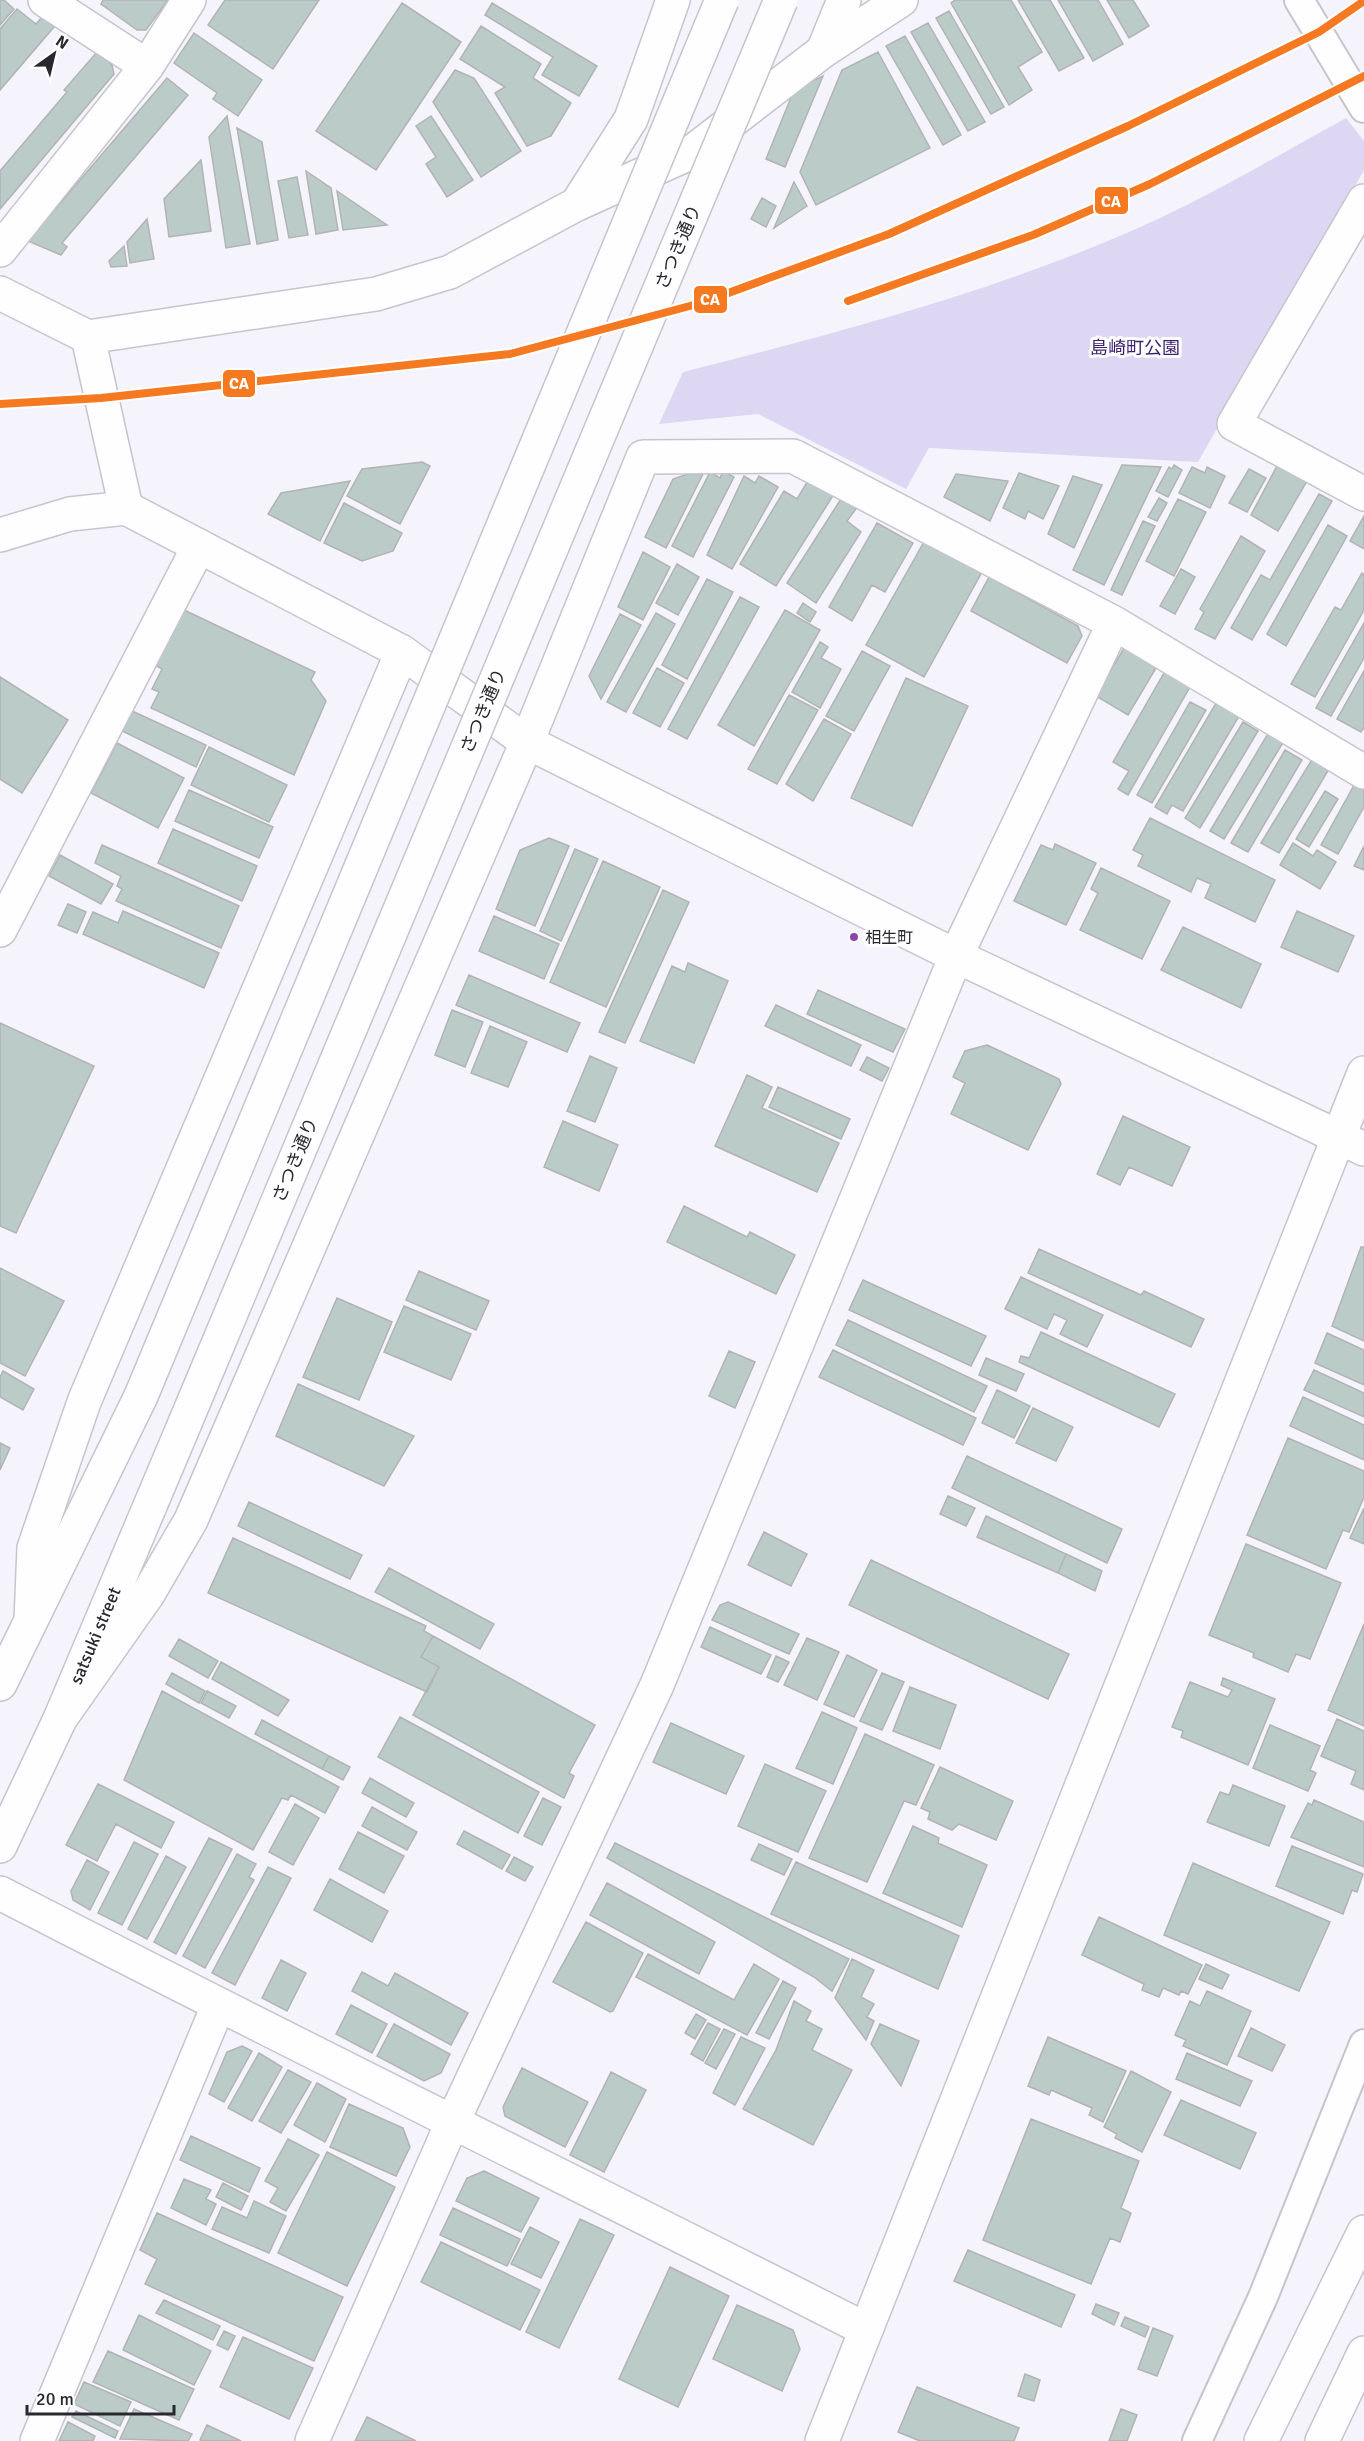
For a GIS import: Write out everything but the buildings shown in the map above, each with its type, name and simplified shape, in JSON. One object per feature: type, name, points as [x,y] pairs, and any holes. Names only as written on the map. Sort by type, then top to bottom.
[{"type":"main road","points":[[45,0],[147,66]]},
{"type":"main road","points":[[0,250],[147,66],[189,0]]},
{"type":"main road","points":[[578,204],[631,119],[673,0]]},
{"type":"main road","points":[[0,1684],[141,1396],[722,0]]},
{"type":"main road","name":"さつき通り","points":[[184,1423],[781,0]]},
{"type":"main road","points":[[823,51],[844,0]]},
{"type":"main road","points":[[0,293],[88,337],[376,294],[450,272],[578,204],[692,152],[823,51],[901,0]]},
{"type":"main road","points":[[1364,201],[1234,424],[1364,494]]},
{"type":"main road","points":[[88,337],[126,508]]},
{"type":"main road","points":[[60,1719],[148,1594],[191,1520],[527,742],[643,457],[793,456],[1114,623],[1364,772]]},
{"type":"main road","points":[[0,535],[70,514],[126,508],[402,652],[527,742],[956,956],[1350,1143]]},
{"type":"main road","points":[[0,930],[199,546]]},
{"type":"main road","points":[[312,2441],[453,2121],[657,1685],[956,956],[1114,623]]},
{"type":"main road","points":[[31,1620],[34,1548],[84,1402],[402,652]]},
{"type":"main road","points":[[822,2441],[865,2329],[1350,1143],[1364,1073]]},
{"type":"main road","name":"satsuki street","points":[[0,1846],[60,1719],[184,1423]]},
{"type":"main road","points":[[0,1893],[218,2006],[453,2121],[865,2329]]},
{"type":"main road","points":[[37,2441],[218,2006]]},
{"type":"main road","points":[[1262,2441],[1364,2232]]},
{"type":"main road","points":[[1322,2441],[1364,2353]]},
{"type":"street","points":[[1299,0],[1364,108]]},
{"type":"street","points":[[1197,2441],[1263,2297],[1364,2044]]},
{"type":"green space","name":"島崎町公園","points":[[1346,118],[1364,141],[1364,170],[1198,462],[929,448],[906,489],[758,414],[659,424],[683,372],[864,324],[1042,267],[1158,219],[1229,183]]},
{"type":"transit line","name":"CA","points":[[0,404],[101,398],[510,354],[701,303],[889,234],[1128,126],[1319,32],[1364,1]]},
{"type":"transit line","name":"CA","points":[[848,301],[1033,235],[1150,184],[1364,76]]},
{"type":"place","name":"相生町","points":[[854,937]]}]
